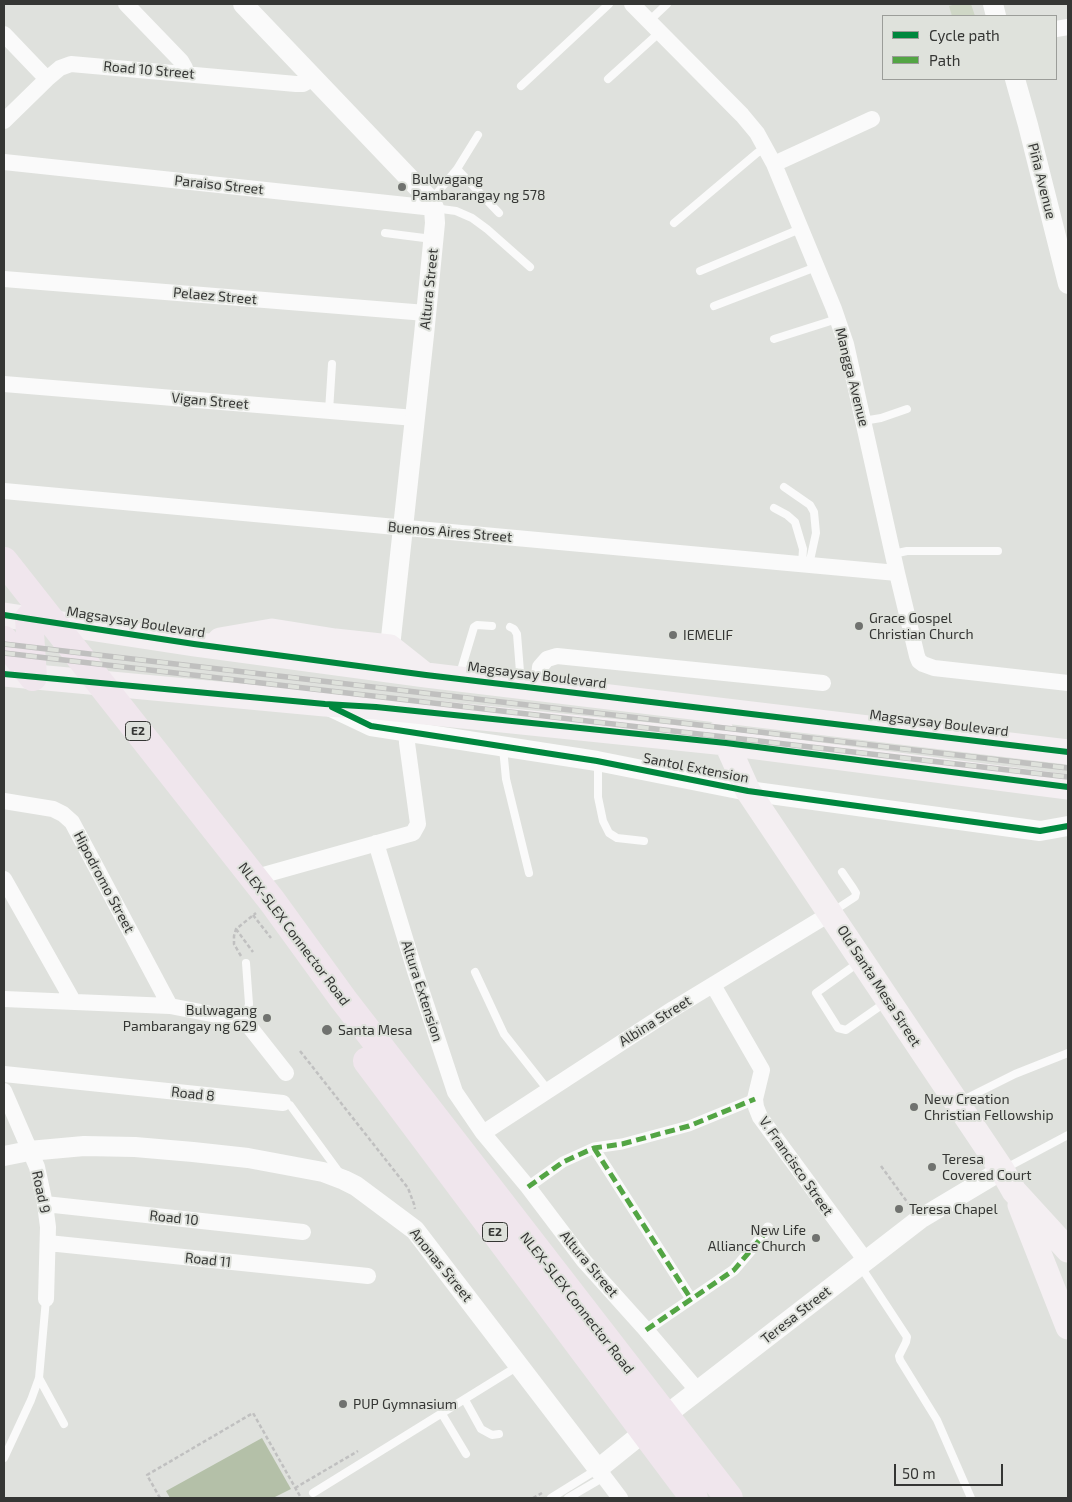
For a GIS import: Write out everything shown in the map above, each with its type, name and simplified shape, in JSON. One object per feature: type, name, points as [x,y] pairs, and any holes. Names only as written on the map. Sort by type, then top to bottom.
[{"type":"highway","name":"NLEX-SLEX Connector Road","points":[[4,560],[261,902],[349,1006],[729,1498]]},
{"type":"highway","points":[[4,587],[16,617],[33,677]]},
{"type":"highway","name":"NLEX-SLEX Connector Road","points":[[4,591],[255,910],[694,1498]]},
{"type":"highway","points":[[16,617],[78,682]]},
{"type":"highway","points":[[4,640],[33,677]]},
{"type":"main road","name":"Magsaysay Boulevard","points":[[16,617],[194,644],[426,675],[1068,752]]},
{"type":"main road","points":[[194,644],[272,631],[390,647],[426,675]]},
{"type":"main road","points":[[4,674],[325,704],[406,721],[726,743],[1068,788]]},
{"type":"main road","name":"Old Santa Mesa Street","points":[[712,708],[748,792],[831,913],[1008,1181],[1064,1245]]},
{"type":"main road","points":[[1008,1181],[1068,1325]]},
{"type":"main road","points":[[1038,1253],[1041,1246],[1046,1242],[1053,1240],[1064,1245]]},
{"type":"street","points":[[126,4],[181,61],[185,68],[185,73]]},
{"type":"street","points":[[243,4],[433,204]]},
{"type":"street","name":"Mangga Avenue","points":[[632,4],[742,115],[757,133],[774,164],[846,344],[917,656],[923,664],[934,668],[1068,683]]},
{"type":"street","points":[[4,34],[47,78]]},
{"type":"street","name":"Road 10 Street","points":[[4,121],[47,78],[60,68],[71,64],[296,84],[303,84],[314,78]]},
{"type":"street","name":"Piña Avenue","points":[[1014,80],[1028,125],[1068,284]]},
{"type":"street","points":[[774,164],[872,119]]},
{"type":"street","name":"Paraiso Street","points":[[4,162],[433,204]]},
{"type":"street","name":"Altura Street","points":[[390,647],[434,239],[433,204]]},
{"type":"street","name":"Pelaez Street","points":[[4,279],[426,314]]},
{"type":"street","name":"Vigan Street","points":[[4,384],[415,418]]},
{"type":"street","name":"Buenos Aires Street","points":[[4,490],[897,573]]},
{"type":"street","points":[[529,687],[540,667],[547,659],[557,656],[823,683]]},
{"type":"street","points":[[261,902],[254,880],[260,876],[413,833],[417,829],[418,824],[406,721]]},
{"type":"street","name":"Santol Extension","points":[[406,721],[449,739],[598,761],[748,792],[1040,831],[1068,826]]},
{"type":"street","name":"Hipodromo Street","points":[[4,801],[53,809],[63,814],[72,822],[170,1006]]},
{"type":"street","name":"Altura Extension","points":[[376,843],[415,971],[455,1092],[483,1133]]},
{"type":"street","points":[[4,879],[73,1001]]},
{"type":"street","name":"Albina Street","points":[[483,1133],[673,1009],[831,913]]},
{"type":"street","name":"V. Francisco Street","points":[[713,985],[762,1070],[755,1099],[760,1118],[863,1263]]},
{"type":"street","points":[[4,999],[170,1006],[245,1021],[286,1073]]},
{"type":"street","name":"Road 8","points":[[4,1074],[283,1102]]},
{"type":"street","name":"Road 9","points":[[4,1091],[37,1167],[48,1227],[46,1299]]},
{"type":"street","points":[[528,1187],[563,1162],[594,1148],[622,1144],[689,1126],[755,1099]]},
{"type":"street","name":"Altura Street","points":[[483,1133],[528,1187],[584,1261],[698,1391]]},
{"type":"street","name":"Anonas Street","points":[[4,1156],[29,1151],[84,1146],[135,1147],[248,1158],[323,1172],[356,1186],[415,1230],[593,1477],[620,1498]]},
{"type":"street","points":[[594,1148],[691,1300]]},
{"type":"street","name":"Teresa Street","points":[[593,1477],[698,1391],[920,1220],[1008,1181]]},
{"type":"street","name":"Road 10","points":[[44,1204],[303,1232]]},
{"type":"street","points":[[646,1330],[734,1270],[768,1228]]},
{"type":"street","name":"Road 11","points":[[48,1243],[368,1276]]},
{"type":"lane","points":[[521,86],[610,4]]},
{"type":"lane","points":[[608,79],[654,26],[668,4]]},
{"type":"lane","points":[[478,135],[433,204],[472,218],[530,267]]},
{"type":"lane","points":[[674,224],[757,153],[766,148]]},
{"type":"lane","points":[[456,169],[499,213]]},
{"type":"lane","points":[[700,271],[800,229]]},
{"type":"lane","points":[[385,233],[434,239]]},
{"type":"lane","points":[[714,306],[816,267]]},
{"type":"lane","points":[[774,339],[837,319]]},
{"type":"lane","points":[[329,411],[332,364]]},
{"type":"lane","points":[[863,421],[881,418],[907,409]]},
{"type":"lane","points":[[784,487],[810,505],[814,512],[816,533],[806,564]]},
{"type":"lane","points":[[774,508],[795,522],[806,564]]},
{"type":"lane","points":[[893,554],[907,551],[998,551]]},
{"type":"lane","points":[[458,678],[474,627],[477,625],[492,626]]},
{"type":"lane","points":[[510,628],[514,629],[517,634],[529,687]]},
{"type":"lane","points":[[502,746],[506,780],[529,873]]},
{"type":"lane","points":[[598,761],[598,797],[603,822],[610,833],[617,838],[644,841]]},
{"type":"lane","points":[[831,913],[855,897],[856,893],[842,872]]},
{"type":"lane","points":[[261,902],[335,982],[370,1026],[380,1046],[442,1130]]},
{"type":"lane","points":[[862,960],[819,989],[816,993],[818,997],[838,1028],[842,1030],[846,1030],[888,1001]]},
{"type":"lane","points":[[245,1021],[249,1004],[246,963]]},
{"type":"lane","points":[[475,972],[504,1034],[548,1090]]},
{"type":"lane","points":[[957,1104],[1015,1074],[1068,1053]]},
{"type":"lane","name":"Road 8","points":[[283,1102],[290,1105],[344,1180]]},
{"type":"lane","points":[[1008,1181],[1068,1135]]},
{"type":"lane","name":"V. Francisco Street","points":[[863,1263],[906,1337],[906,1342],[899,1356],[900,1360],[937,1420],[971,1498]]},
{"type":"lane","points":[[4,1458],[39,1378],[46,1299]]},
{"type":"lane","points":[[313,1492],[514,1369]]},
{"type":"lane","points":[[39,1378],[64,1424]]},
{"type":"lane","points":[[465,1400],[481,1429],[492,1435],[500,1434]]},
{"type":"lane","points":[[442,1414],[466,1454]]},
{"type":"lane","points":[[551,1498],[593,1477]]},
{"type":"lane","points":[[568,1498],[593,1477]]},
{"type":"path","points":[[246,963],[234,944],[234,936],[236,929],[261,902]]},
{"type":"path","points":[[261,902],[271,938]]},
{"type":"path","points":[[236,929],[253,952]]},
{"type":"path","points":[[300,1051],[408,1188],[414,1204],[415,1230]]},
{"type":"path","points":[[881,1166],[920,1220]]},
{"type":"path","points":[[160,1498],[147,1475],[253,1414],[301,1498]]},
{"type":"shaded area","points":[[971,4],[975,15],[952,15],[949,6]]},
{"type":"shaded area","points":[[262,1438],[291,1489],[273,1498],[170,1498],[166,1491]]},
{"type":"railway","points":[[4,644],[1068,768]]},
{"type":"railway","points":[[4,653],[1068,777]]},
{"type":"marked path","points":[[528,1187],[563,1162],[594,1148],[622,1144],[689,1126],[755,1099]]},
{"type":"marked path","points":[[594,1148],[691,1299]]},
{"type":"marked path","points":[[646,1330],[734,1270],[768,1228]]},
{"type":"cycle path","points":[[4,615],[194,644],[426,675],[1068,752]]},
{"type":"cycle path","points":[[4,674],[325,704],[376,707],[726,743],[1068,787]]},
{"type":"cycle path","points":[[332,707],[371,726],[597,761],[748,791],[1040,831],[1068,826]]},
{"type":"place","name":"Bulwagang Pambarangay ng 578","points":[[402,187]]},
{"type":"place","name":"Grace Gospel Christian Church","points":[[859,626]]},
{"type":"place","name":"IEMELIF","points":[[673,635]]},
{"type":"place","name":"Bulwagang Pambarangay ng 629","points":[[267,1018]]},
{"type":"place","name":"Santa Mesa","points":[[327,1030]]},
{"type":"place","name":"New Creation Christian Fellowship","points":[[914,1107]]},
{"type":"place","name":"Teresa Covered Court","points":[[932,1167]]},
{"type":"place","name":"Teresa Chapel","points":[[899,1209]]},
{"type":"place","name":"New Life Alliance Church","points":[[816,1238]]},
{"type":"place","name":"PUP Gymnasium","points":[[343,1404]]}]
